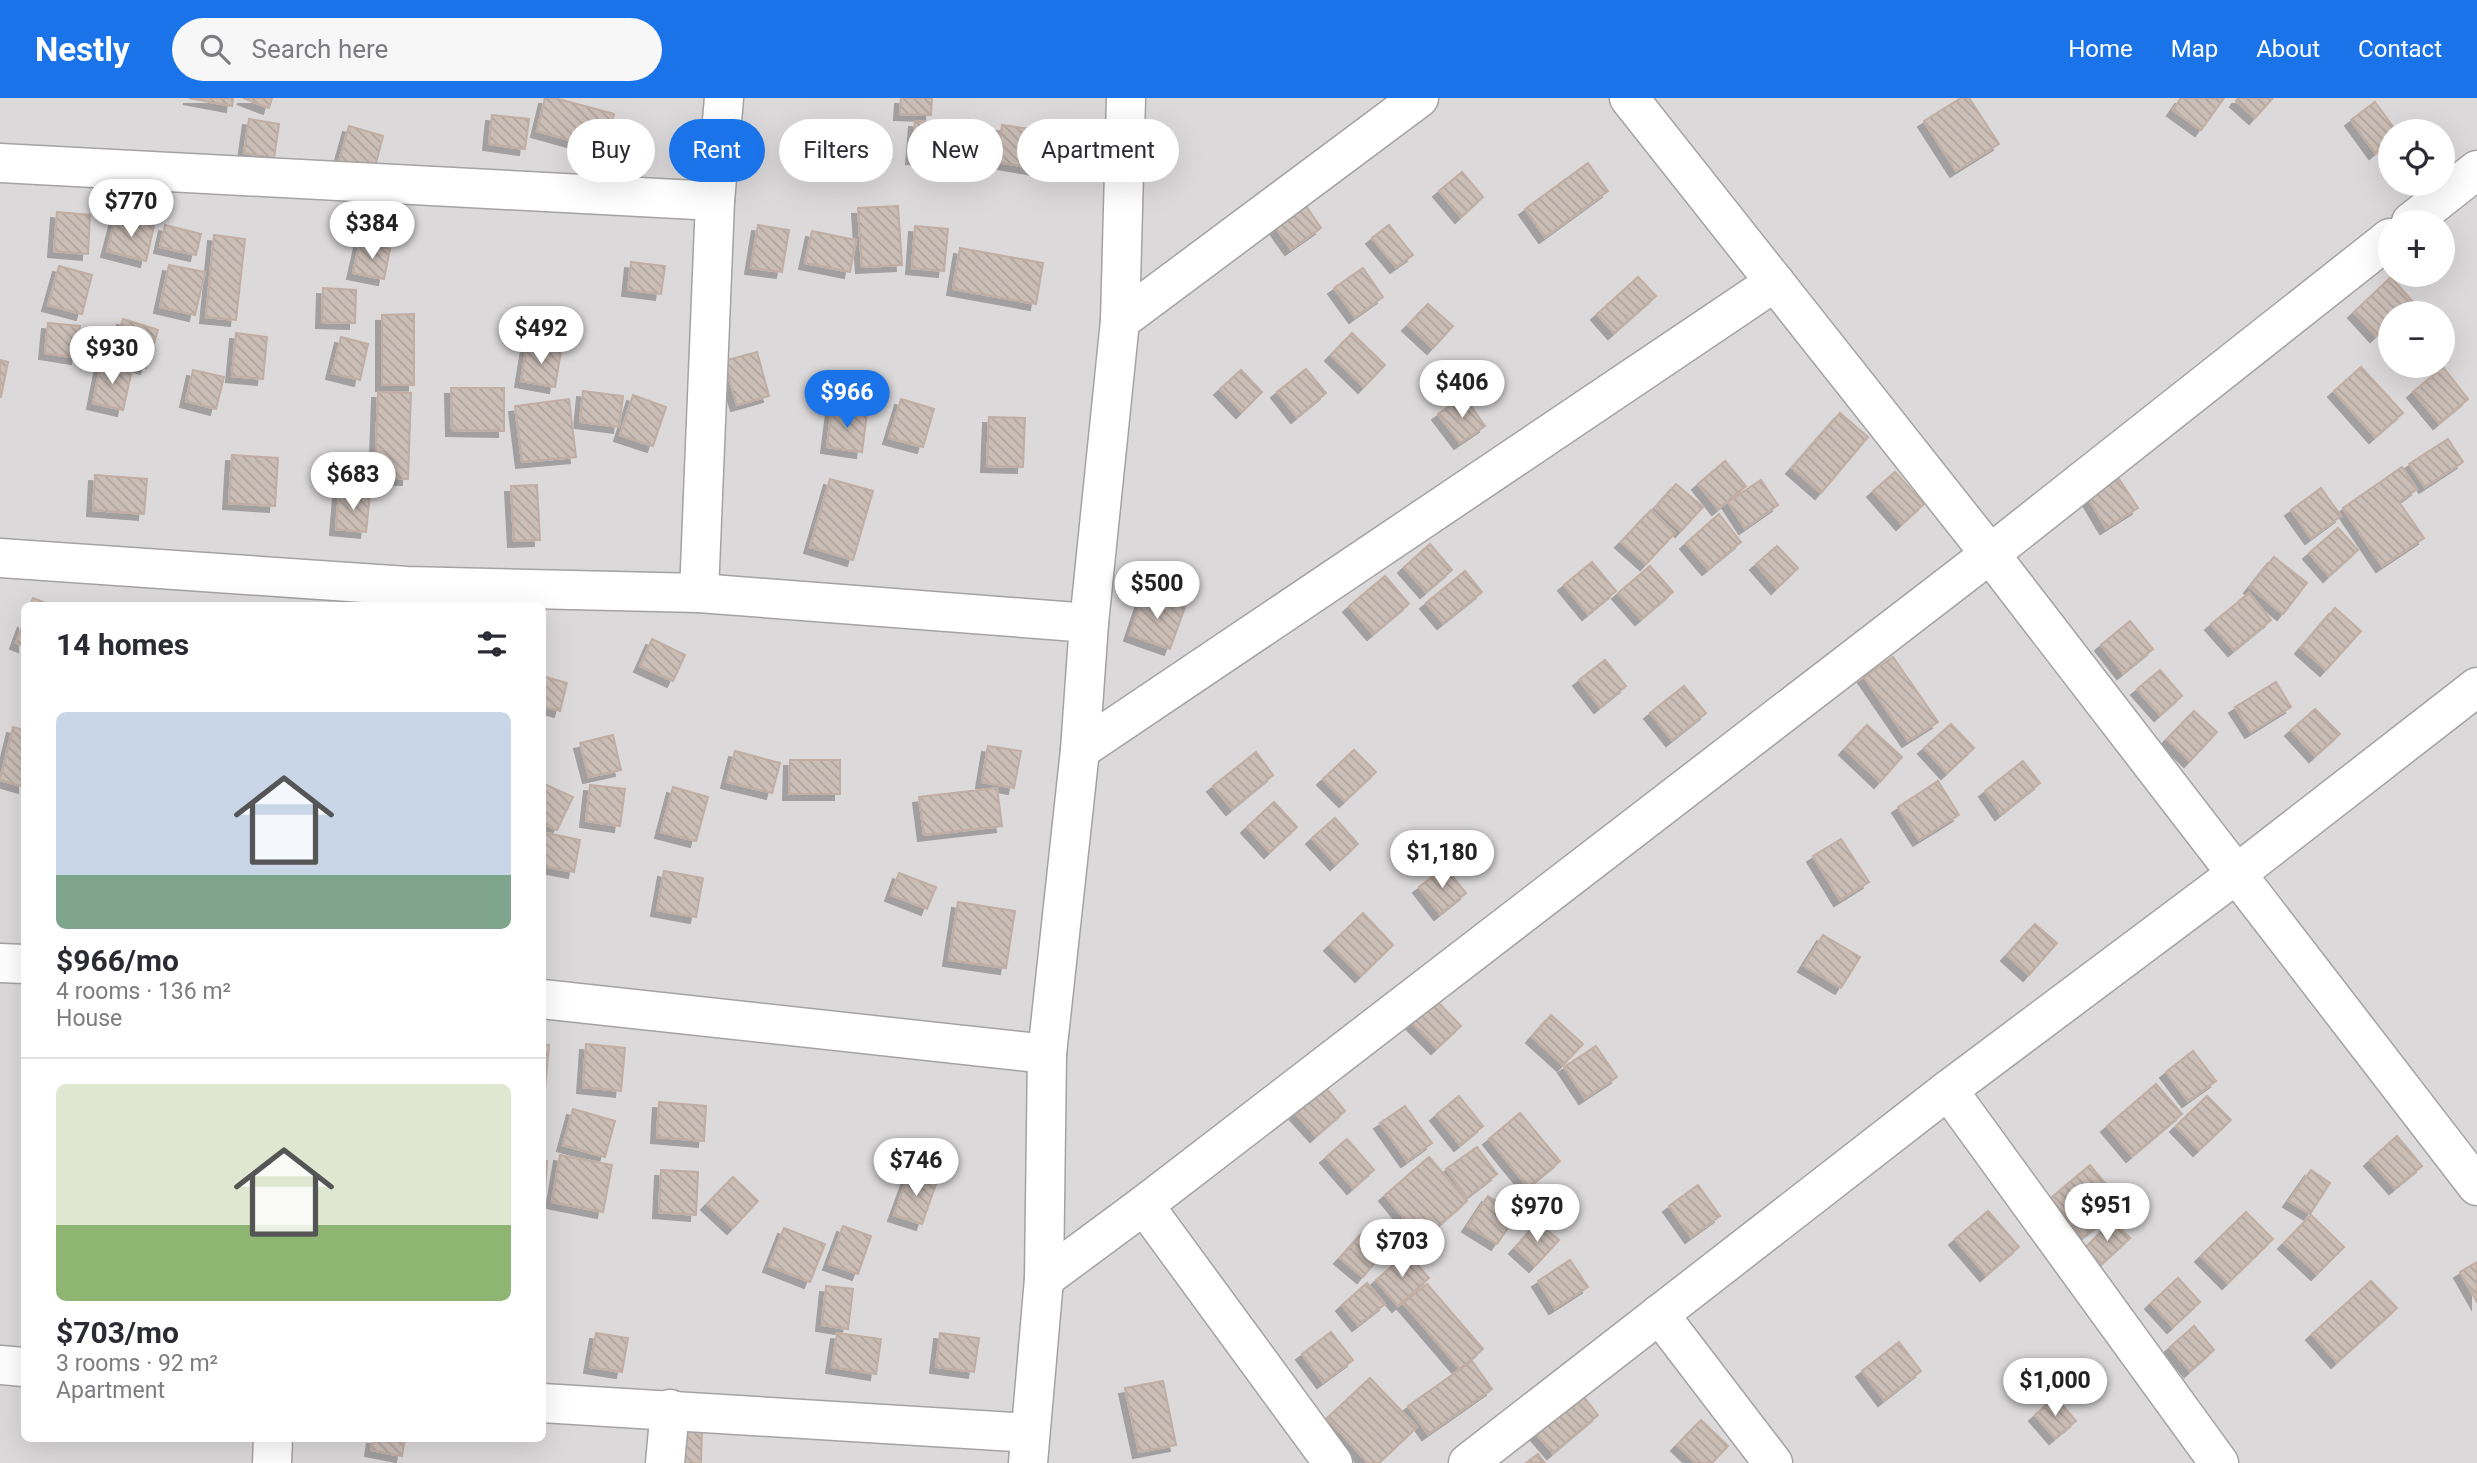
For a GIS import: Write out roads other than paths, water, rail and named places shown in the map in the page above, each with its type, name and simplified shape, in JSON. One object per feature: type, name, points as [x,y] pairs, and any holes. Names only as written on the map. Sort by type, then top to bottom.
[{"type":"street","points":[[699,593],[715,201],[724,98]]},
{"type":"street","points":[[546,1403],[670,1409],[1029,1448],[1044,1279],[1047,1054],[1080,750],[1089,623],[1119,321],[1126,98]]},
{"type":"street","points":[[1119,321],[1419,98]]},
{"type":"street","points":[[1629,98],[1990,554],[2477,1186]]},
{"type":"street","points":[[0,163],[715,201]]},
{"type":"street","points":[[2426,210],[2477,170]]},
{"type":"street","points":[[1044,1279],[1990,554],[2378,247]]},
{"type":"street","points":[[1080,750],[1775,282]]},
{"type":"street","points":[[0,558],[406,596],[699,593],[1089,623]]},
{"type":"street","points":[[1468,1463],[1948,1090],[2235,875],[2477,687]]},
{"type":"street","points":[[0,962],[21,964]]},
{"type":"street","points":[[546,999],[1047,1054]]},
{"type":"street","points":[[1948,1090],[2219,1463]]},
{"type":"street","points":[[1144,1205],[1333,1463]]},
{"type":"street","points":[[1659,1314],[1773,1463]]},
{"type":"street","points":[[0,1365],[21,1367]]},
{"type":"street","points":[[665,1463],[670,1409]]},
{"type":"street","points":[[272,1463],[273,1442]]}]
